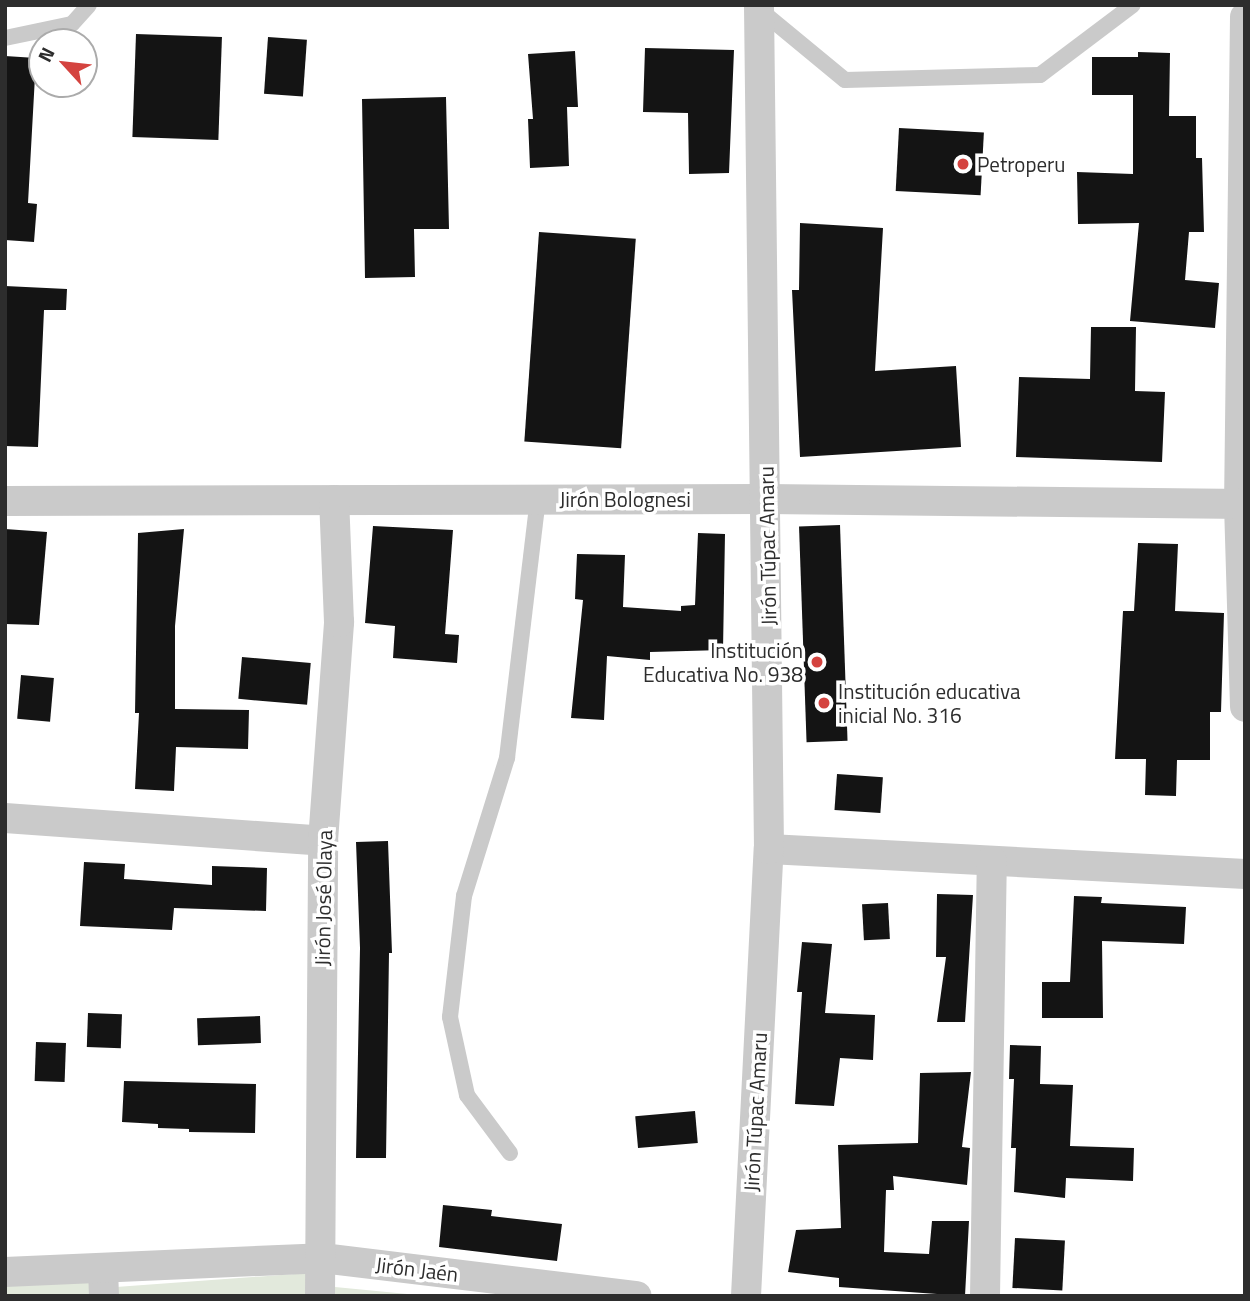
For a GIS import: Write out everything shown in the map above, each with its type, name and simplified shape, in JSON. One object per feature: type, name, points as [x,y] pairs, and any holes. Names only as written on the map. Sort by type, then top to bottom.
[{"type":"street","name":"Jirón Túpac Amaru","points":[[746,1296],[769,849],[760,8]]},
{"type":"street","points":[[1245,17],[1242,504],[1245,707]]},
{"type":"street","name":"Jirón Bolognesi","points":[[5,501],[766,499],[1242,504]]},
{"type":"street","name":"Jirón José Olaya","points":[[320,1296],[323,841],[339,622],[334,500]]},
{"type":"street","points":[[5,818],[323,841]]},
{"type":"street","points":[[769,849],[1245,874]]},
{"type":"street","points":[[985,1296],[992,861]]},
{"type":"street","name":"Jirón Jaén","points":[[5,1272],[103,1282],[322,1258],[637,1296]]},
{"type":"lane","points":[[5,38],[72,24],[89,5]]},
{"type":"lane","points":[[760,8],[845,80],[1040,75],[1133,5]]},
{"type":"lane","points":[[509,1153],[467,1095],[450,1017],[464,896],[507,758],[538,499]]},
{"type":"shaded area","points":[[309,1273],[307,1296],[116,1296],[116,1287]]},
{"type":"shaded area","points":[[95,1279],[95,1296],[5,1296],[5,1284]]},
{"type":"shaded area","points":[[335,1287],[428,1296],[335,1296]]},
{"type":"building","points":[[136,34],[222,37],[218,140],[132,137]]},
{"type":"building","points":[[268,37],[307,40],[303,97],[264,94]]},
{"type":"building","points":[[645,48],[734,50],[729,173],[689,174],[688,113],[643,112]]},
{"type":"building","points":[[575,51],[578,107],[567,107],[569,166],[530,168],[528,119],[533,119],[528,54]]},
{"type":"building","points":[[1138,52],[1170,53],[1169,116],[1196,116],[1196,158],[1202,158],[1204,232],[1189,232],[1185,280],[1219,283],[1215,328],[1130,321],[1139,223],[1078,224],[1077,172],[1133,174],[1133,95],[1092,95],[1092,57],[1138,57]]},
{"type":"building","points":[[5,56],[28,57],[28,98],[34,98],[28,203],[37,204],[34,242],[5,240]]},
{"type":"building","points":[[446,97],[449,229],[414,229],[415,277],[365,278],[362,99]]},
{"type":"building","points":[[899,128],[984,132],[981,195],[896,191]]},
{"type":"building","points":[[800,223],[883,228],[875,371],[956,366],[961,447],[800,457],[792,290],[799,290]]},
{"type":"building","points":[[539,232],[636,239],[621,448],[524,441]]},
{"type":"building","points":[[5,286],[67,289],[66,310],[44,310],[38,447],[5,446]]},
{"type":"building","points":[[1091,327],[1136,327],[1135,391],[1165,392],[1162,462],[1016,457],[1019,377],[1090,379]]},
{"type":"building","points":[[840,525],[848,741],[807,742],[799,526]]},
{"type":"building","points":[[373,526],[453,530],[445,634],[459,635],[457,663],[393,658],[395,626],[365,623]]},
{"type":"building","points":[[5,529],[47,532],[39,625],[5,624]]},
{"type":"building","points":[[184,529],[175,626],[175,709],[249,710],[248,749],[176,747],[174,791],[135,789],[139,713],[135,713],[138,533]]},
{"type":"building","points":[[698,533],[725,534],[723,650],[650,652],[650,660],[607,656],[604,720],[571,718],[583,600],[575,599],[577,554],[625,555],[623,607],[681,611],[681,606],[695,605]]},
{"type":"building","points":[[1138,543],[1178,544],[1175,611],[1224,613],[1221,712],[1210,712],[1210,760],[1177,760],[1176,796],[1145,795],[1146,759],[1115,759],[1123,611],[1134,611]]},
{"type":"building","points":[[242,657],[311,663],[307,705],[238,699]]},
{"type":"building","points":[[21,675],[54,678],[50,722],[17,719]]},
{"type":"building","points":[[837,774],[883,777],[880,813],[834,810]]},
{"type":"building","points":[[388,841],[392,953],[389,953],[386,1158],[356,1158],[360,948],[356,842]]},
{"type":"building","points":[[84,862],[125,864],[124,879],[212,885],[212,866],[267,868],[266,911],[174,908],[172,930],[80,926]]},
{"type":"building","points":[[937,894],[973,895],[965,1022],[937,1022],[946,957],[936,957]]},
{"type":"building","points":[[1074,896],[1102,897],[1101,903],[1186,907],[1184,944],[1102,941],[1103,1018],[1042,1018],[1042,982],[1070,982]]},
{"type":"building","points":[[888,903],[890,939],[864,940],[862,904]]},
{"type":"building","points":[[802,942],[832,944],[825,1013],[875,1015],[873,1060],[840,1058],[834,1106],[795,1104],[802,992],[797,992]]},
{"type":"building","points":[[88,1013],[122,1014],[121,1048],[87,1047]]},
{"type":"building","points":[[260,1016],[261,1043],[198,1045],[197,1018]]},
{"type":"building","points":[[36,1042],[66,1043],[65,1082],[35,1081]]},
{"type":"building","points":[[1010,1045],[1041,1046],[1040,1084],[1073,1085],[1070,1146],[1134,1148],[1133,1181],[1066,1178],[1065,1198],[1014,1192],[1016,1148],[1011,1148],[1014,1079],[1009,1079]]},
{"type":"building","points":[[971,1072],[962,1147],[970,1148],[967,1185],[893,1176],[894,1190],[886,1190],[884,1252],[929,1254],[932,1221],[969,1221],[965,1296],[839,1287],[839,1278],[788,1272],[796,1230],[841,1228],[838,1145],[918,1143],[920,1073]]},
{"type":"building","points":[[124,1081],[256,1084],[255,1133],[189,1132],[189,1129],[158,1128],[158,1124],[122,1122]]},
{"type":"building","points":[[695,1111],[698,1143],[638,1148],[635,1116]]},
{"type":"building","points":[[443,1205],[492,1210],[491,1216],[562,1224],[557,1261],[439,1247]]},
{"type":"building","points":[[1015,1238],[1065,1241],[1062,1291],[1012,1288]]},
{"type":"place","name":"Petroperu","points":[[963,164]]},
{"type":"place","name":"Institución Educativa No. 938","points":[[817,662]]},
{"type":"place","name":"Institución educativa inicial No. 316","points":[[824,703]]}]
